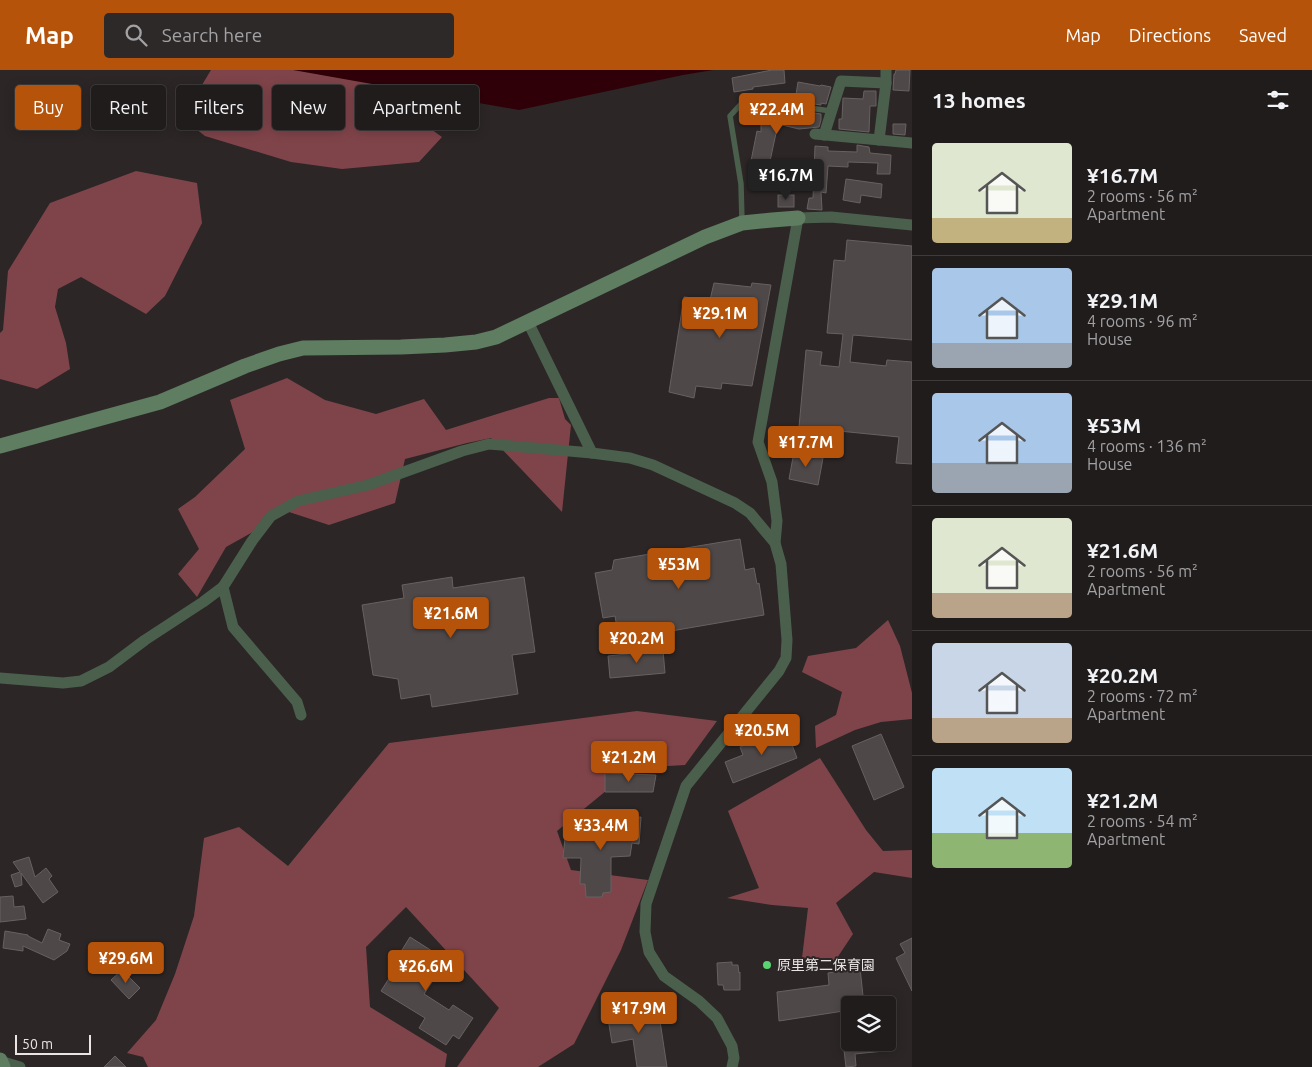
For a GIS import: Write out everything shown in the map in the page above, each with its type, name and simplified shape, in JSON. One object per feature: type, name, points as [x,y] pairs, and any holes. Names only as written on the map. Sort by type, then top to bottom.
[{"type":"street","points":[[880,140],[886,70]]},
{"type":"street","points":[[886,83],[841,81],[831,111],[820,135],[912,143]]},
{"type":"street","points":[[0,446],[160,402],[245,366],[303,348],[445,345],[476,342],[496,337],[705,237],[742,223],[831,217],[912,225]]},
{"type":"street","points":[[732,1067],[734,1058],[732,1046],[717,1018],[698,1001],[664,976],[649,952],[645,932],[646,904],[686,786],[779,671],[786,658],[787,640],[781,564],[775,543],[777,521],[772,482],[758,442],[798,218]]},
{"type":"street","points":[[528,322],[592,453]]},
{"type":"street","points":[[0,678],[63,682],[81,680],[109,667],[144,640],[223,587],[252,541],[271,516],[298,501],[368,485],[462,451],[489,444],[592,453],[630,458],[653,465],[735,503],[750,513],[775,543]]},
{"type":"street","points":[[223,587],[233,627],[297,702],[301,716]]},
{"type":"street","points":[[0,1061],[3,1067]]},
{"type":"street","points":[[0,1061],[20,1067]]},
{"type":"lane","points":[[742,223],[741,184],[730,116],[741,104],[751,100],[831,111]]},
{"type":"shaded area","points":[[211,70],[399,70],[401,85],[355,85],[355,130],[432,130],[442,137],[419,162],[342,169],[291,162],[205,136],[197,130],[262,130],[262,85],[202,85]]},
{"type":"shaded area","points":[[293,70],[713,70],[519,110],[479,103],[479,85],[378,85]]},
{"type":"shaded area","points":[[136,171],[197,183],[202,223],[165,296],[146,314],[81,277],[58,289],[55,307],[66,343],[70,369],[37,389],[0,379],[0,333],[3,330],[8,271],[50,203]]},
{"type":"shaded area","points":[[287,378],[325,400],[376,414],[424,399],[446,430],[549,398],[559,398],[565,419],[571,425],[562,512],[491,438],[467,443],[405,459],[395,503],[329,525],[289,512],[226,547],[197,597],[178,574],[199,549],[178,509],[195,497],[245,449],[230,400]]},
{"type":"shaded area","points":[[888,620],[900,646],[912,693],[912,719],[881,722],[855,730],[816,748],[815,726],[836,715],[842,692],[802,672],[808,656],[856,648]]},
{"type":"shaded area","points":[[637,711],[717,721],[685,765],[634,768],[557,831],[571,870],[648,880],[621,950],[574,1044],[538,1067],[457,1067],[499,1008],[406,907],[366,947],[370,1007],[447,1054],[445,1067],[148,1067],[143,1057],[127,1053],[156,1020],[175,974],[194,916],[204,838],[239,827],[288,866],[389,743]]},
{"type":"shaded area","points":[[820,758],[866,830],[883,851],[912,850],[912,878],[874,872],[836,903],[853,934],[835,961],[802,958],[808,908],[727,898],[759,888],[728,811]]},
{"type":"building","points":[[772,70],[784,70],[785,83],[753,87],[753,89],[734,92],[732,78]]},
{"type":"building","points":[[896,70],[910,70],[909,91],[893,90]]},
{"type":"building","points":[[798,82],[831,87],[826,104],[795,101]]},
{"type":"building","points":[[864,91],[876,91],[876,106],[870,106],[869,132],[839,129],[839,119],[842,119],[843,98],[863,99]]},
{"type":"building","points":[[793,110],[821,114],[819,127],[799,129],[778,124],[767,175],[749,171],[757,131],[761,132],[761,113],[789,113],[790,121]]},
{"type":"building","points":[[893,124],[906,124],[905,135],[893,134]]},
{"type":"building","points":[[857,145],[869,147],[870,153],[891,155],[890,174],[877,174],[878,163],[848,162],[848,167],[828,166],[826,193],[821,192],[822,210],[807,209],[809,198],[813,198],[815,146],[828,147],[828,151],[857,152]]},
{"type":"building","points":[[846,179],[882,184],[881,198],[861,195],[860,203],[843,200]]},
{"type":"building","points":[[778,195],[794,195],[794,207],[778,207]]},
{"type":"building","points":[[847,240],[912,246],[912,340],[853,335],[850,362],[886,366],[887,360],[912,362],[912,464],[896,463],[899,437],[799,427],[806,350],[822,352],[820,365],[839,367],[843,334],[827,333],[834,260],[845,261]]},
{"type":"building","points":[[714,283],[751,287],[752,283],[771,285],[752,386],[722,383],[721,389],[696,386],[694,398],[669,392],[684,297],[710,300]]},
{"type":"building","points":[[794,452],[823,458],[818,485],[789,479]]},
{"type":"building","points":[[740,539],[745,570],[754,568],[757,584],[759,583],[764,615],[619,640],[615,616],[603,618],[595,573],[612,570],[614,560]]},
{"type":"building","points":[[452,577],[453,588],[524,577],[535,652],[512,655],[518,694],[432,707],[430,694],[401,699],[398,679],[373,675],[362,605],[404,598],[402,585]]},
{"type":"building","points":[[663,650],[665,673],[610,678],[608,656]]},
{"type":"building","points":[[786,729],[797,758],[733,783],[725,762],[743,755],[740,747]]},
{"type":"building","points":[[881,734],[904,787],[874,800],[852,746]]},
{"type":"building","points":[[605,773],[656,775],[653,792],[605,792]]},
{"type":"building","points":[[641,817],[639,844],[632,843],[630,856],[611,857],[611,892],[603,893],[602,897],[586,897],[585,884],[580,884],[581,858],[563,858],[566,828],[605,828],[604,819]]},
{"type":"building","points":[[29,857],[35,877],[46,868],[52,876],[49,879],[58,892],[43,903],[21,873],[22,885],[15,887],[11,875],[20,872],[13,862]]},
{"type":"building","points":[[13,896],[14,907],[24,906],[26,919],[0,922],[0,897]]},
{"type":"building","points":[[48,929],[61,934],[59,940],[70,944],[67,951],[54,960],[23,946],[23,951],[3,948],[5,931],[28,935],[42,943]]},
{"type":"building","points":[[410,937],[454,965],[446,978],[438,973],[424,994],[449,1010],[453,1005],[473,1018],[459,1039],[453,1035],[446,1045],[419,1028],[425,1018],[381,991],[406,952],[402,950]]},
{"type":"building","points":[[912,938],[912,991],[896,958],[905,953],[900,944]]},
{"type":"building","points":[[732,962],[732,965],[738,965],[740,972],[740,990],[724,990],[723,985],[718,985],[717,963]]},
{"type":"building","points":[[124,968],[130,974],[128,976],[140,988],[129,999],[111,980]]},
{"type":"building","points":[[860,968],[863,996],[841,996],[841,1011],[779,1021],[777,992],[829,985],[828,973]]},
{"type":"building","points":[[624,1003],[626,1013],[658,1008],[667,1067],[637,1067],[633,1039],[612,1043],[606,1006]]},
{"type":"building","points":[[844,1051],[884,1051],[855,1054],[856,1066],[846,1067]]},
{"type":"building","points":[[115,1056],[126,1067],[104,1067]]},
{"type":"place","name":"原里第二保育園","points":[[767,965]]}]
